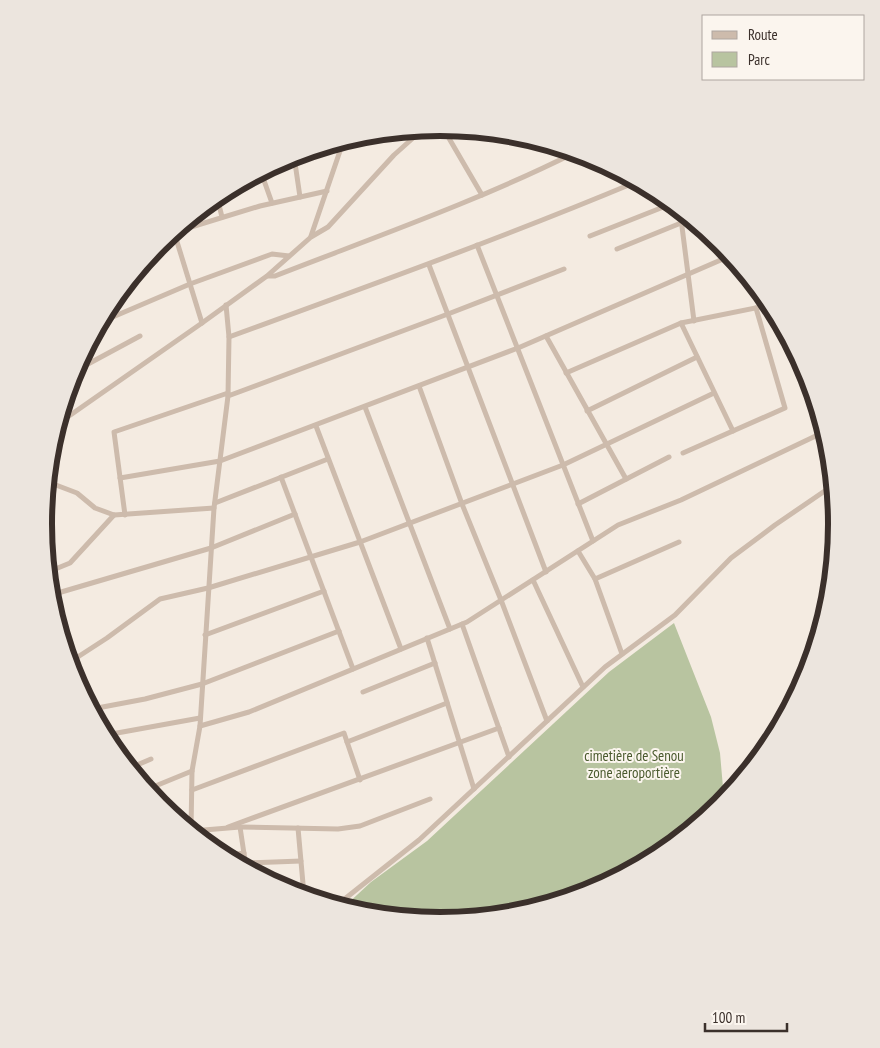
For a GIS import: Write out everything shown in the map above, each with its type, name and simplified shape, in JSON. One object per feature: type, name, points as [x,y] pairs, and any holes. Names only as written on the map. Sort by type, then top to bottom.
[{"type":"street","points":[[448,136],[482,195]]},
{"type":"street","points":[[68,417],[267,276],[311,237],[328,227],[394,155],[414,137]]},
{"type":"street","points":[[311,237],[340,150]]},
{"type":"street","points":[[267,276],[275,276],[482,195],[529,176],[565,157]]},
{"type":"street","points":[[295,165],[300,197]]},
{"type":"street","points":[[263,179],[272,203]]},
{"type":"street","points":[[229,337],[429,265],[563,213],[628,185]]},
{"type":"street","points":[[193,226],[272,203],[327,191]]},
{"type":"street","points":[[219,206],[222,217]]},
{"type":"street","points":[[590,236],[663,207]]},
{"type":"street","points":[[617,249],[682,223],[694,321]]},
{"type":"street","points":[[177,241],[202,323]]},
{"type":"street","points":[[477,245],[593,542]]},
{"type":"street","points":[[113,317],[190,284],[272,254],[289,256]]},
{"type":"street","points":[[120,478],[220,461],[518,348],[722,259]]},
{"type":"street","points":[[429,265],[546,572]]},
{"type":"street","points":[[125,515],[114,432],[228,394],[448,314],[564,269]]},
{"type":"street","points":[[192,821],[192,771],[200,726],[214,505],[228,394],[229,337],[226,305]]},
{"type":"street","points":[[566,373],[681,323],[761,307]]},
{"type":"street","points":[[684,453],[785,408],[756,308]]},
{"type":"street","points":[[681,323],[733,431]]},
{"type":"street","points":[[87,365],[140,336]]},
{"type":"street","points":[[546,336],[626,479]]},
{"type":"street","points":[[587,411],[697,357]]},
{"type":"street","points":[[419,386],[462,504],[547,721]]},
{"type":"street","points":[[76,658],[108,638],[160,599],[208,588],[360,542],[410,524],[563,466],[714,393]]},
{"type":"street","points":[[365,407],[450,629]]},
{"type":"street","points":[[316,426],[401,649]]},
{"type":"street","points":[[200,726],[250,712],[462,624],[618,525],[681,500],[817,435]]},
{"type":"street","points":[[578,504],[669,457]]},
{"type":"street","points":[[55,485],[77,493],[95,508],[114,515],[125,515],[214,505],[328,459]]},
{"type":"street","points":[[281,477],[353,669]]},
{"type":"street","points":[[344,899],[419,840],[605,667],[675,615],[731,558],[826,490]]},
{"type":"street","points":[[59,593],[211,548],[295,514]]},
{"type":"street","points":[[55,569],[70,563],[114,515]]},
{"type":"street","points":[[596,579],[679,542]]},
{"type":"street","points":[[578,551],[596,579],[622,654]]},
{"type":"street","points":[[532,580],[583,687]]},
{"type":"street","points":[[205,635],[324,590]]},
{"type":"street","points":[[462,624],[509,757]]},
{"type":"street","points":[[99,708],[146,700],[202,684],[339,631]]},
{"type":"street","points":[[427,638],[474,790]]},
{"type":"street","points":[[363,692],[435,663]]},
{"type":"street","points":[[347,742],[447,703]]},
{"type":"street","points":[[114,733],[200,718]]},
{"type":"street","points":[[228,827],[498,728]]},
{"type":"street","points":[[192,790],[344,733],[360,780]]},
{"type":"street","points":[[137,765],[151,760]]},
{"type":"street","points":[[155,786],[192,771]]},
{"type":"street","points":[[202,829],[228,827],[338,829],[360,826],[430,799]]},
{"type":"street","points":[[240,827],[245,859]]},
{"type":"street","points":[[298,828],[303,886]]},
{"type":"street","points":[[237,854],[244,853]]},
{"type":"street","points":[[256,865],[301,861]]},
{"type":"green space","name":"cimetière de Senou zone aeroportière","points":[[674,623],[711,717],[720,753],[723,788],[695,815],[655,846],[611,872],[565,891],[516,904],[465,911],[440,912],[389,908],[351,901],[371,882],[427,841],[609,672]]}]
